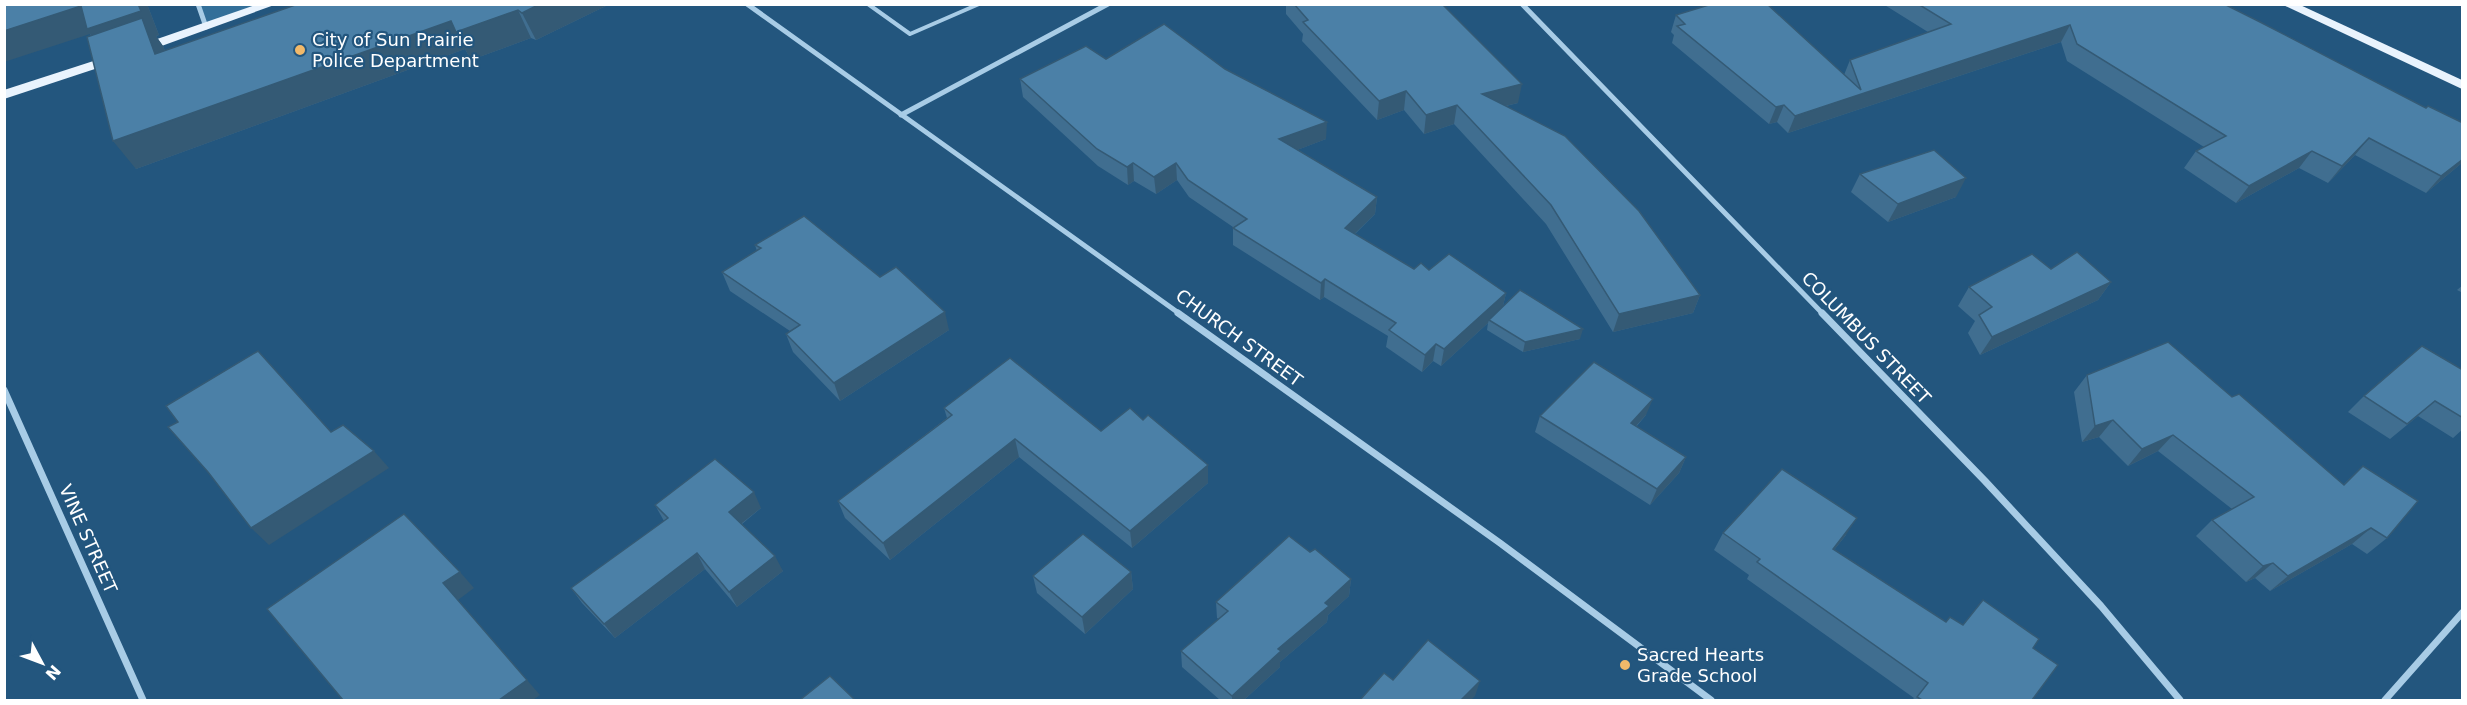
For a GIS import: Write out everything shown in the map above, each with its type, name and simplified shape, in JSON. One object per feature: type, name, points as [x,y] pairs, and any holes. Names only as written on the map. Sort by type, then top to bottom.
[{"type":"main road","points":[[4,95],[271,4]]},
{"type":"main road","points":[[2287,4],[2463,85]]},
{"type":"street","points":[[198,4],[206,27]]},
{"type":"street","name":"CHURCH STREET","points":[[747,4],[1500,543],[1711,700]]},
{"type":"street","points":[[901,116],[944,90],[1108,4]]},
{"type":"street","name":"COLUMBUS STREET","points":[[1522,4],[1984,481],[2101,606],[2180,700]]},
{"type":"street","name":"VINE STREET","points":[[4,390],[143,700]]},
{"type":"street","points":[[2385,700],[2463,613]]},
{"type":"lane","points":[[868,4],[910,34],[979,4]]},
{"type":"shaded area","points":[[198,5],[271,5],[206,27]]},
{"type":"building","points":[[4,4],[138,4],[141,11],[87,29],[81,6],[4,31]]},
{"type":"building","points":[[298,4],[540,4],[522,13],[518,10],[456,32],[451,21],[113,141],[87,37],[142,18],[155,54]]},
{"type":"building","points":[[1294,4],[1442,4],[1522,84],[1482,94],[1565,136],[1639,211],[1700,295],[1619,314],[1551,205],[1457,105],[1426,115],[1406,91],[1379,101],[1303,22],[1308,20]]},
{"type":"building","points":[[1712,4],[1767,4],[1861,90],[1850,60],[1951,24],[1918,4],[2224,4],[2426,108],[2428,106],[2463,123],[2463,159],[2441,176],[2369,138],[2342,166],[2312,151],[2249,186],[2196,151],[2226,136],[2077,44],[2070,25],[1795,116],[1784,105],[1776,107],[1677,26],[1685,24],[1676,15]]},
{"type":"building","points":[[1164,24],[1225,69],[1327,122],[1279,139],[1377,197],[1345,228],[1414,269],[1421,263],[1429,270],[1449,254],[1506,293],[1444,349],[1436,344],[1425,355],[1389,330],[1396,323],[1325,279],[1321,283],[1233,228],[1247,219],[1188,180],[1176,163],[1154,177],[1133,163],[1127,167],[1097,149],[1020,79],[1086,46],[1106,59]]},
{"type":"building","points":[[1934,150],[1966,178],[1898,204],[1860,174]]},
{"type":"building","points":[[804,216],[880,277],[896,267],[945,312],[834,383],[786,334],[800,325],[722,272],[761,248],[755,245]]},
{"type":"building","points":[[2077,252],[2111,282],[1992,337],[1979,315],[1992,307],[1969,287],[2032,254],[2051,269]]},
{"type":"building","points":[[1520,290],[1583,329],[1525,342],[1489,320]]},
{"type":"building","points":[[2168,342],[2232,397],[2239,394],[2344,485],[2363,466],[2418,501],[2387,538],[2371,528],[2288,576],[2273,563],[2263,566],[2212,520],[2254,497],[2173,435],[2142,449],[2113,420],[2095,426],[2087,375]]},
{"type":"building","points":[[2422,346],[2463,370],[2463,418],[2435,401],[2407,424],[2364,396]]},
{"type":"building","points":[[258,351],[331,432],[343,425],[374,451],[251,528],[208,472],[168,427],[178,422],[166,406]]},
{"type":"building","points":[[1010,358],[1101,431],[1130,408],[1143,420],[1148,415],[1208,465],[1130,531],[1015,439],[883,543],[838,501],[952,415],[944,408]]},
{"type":"building","points":[[1594,362],[1653,399],[1631,423],[1686,457],[1657,489],[1540,416]]},
{"type":"building","points":[[715,459],[754,492],[729,512],[775,556],[729,592],[697,553],[604,624],[571,588],[668,518],[655,505]]},
{"type":"building","points":[[1782,469],[1857,518],[1833,549],[1946,622],[1950,617],[1963,625],[1983,600],[2039,639],[2033,648],[2058,665],[2032,700],[1922,700],[1917,697],[1928,683],[1757,562],[1760,559],[1723,533]]},
{"type":"building","points":[[404,514],[460,572],[443,583],[527,680],[499,700],[343,700],[267,609]]},
{"type":"building","points":[[1083,534],[1131,572],[1082,617],[1033,576]]},
{"type":"building","points":[[1289,536],[1310,552],[1315,549],[1351,579],[1325,603],[1329,606],[1278,649],[1281,651],[1232,696],[1181,651],[1228,611],[1216,602]]},
{"type":"building","points":[[1428,640],[1480,681],[1461,700],[1360,700],[1384,673],[1393,680]]},
{"type":"building","points":[[830,676],[855,700],[800,700]]},
{"type":"place","name":"City of Sun Prairie Police Department","points":[[300,50]]},
{"type":"place","name":"Sacred Hearts Grade School","points":[[1625,665]]}]
